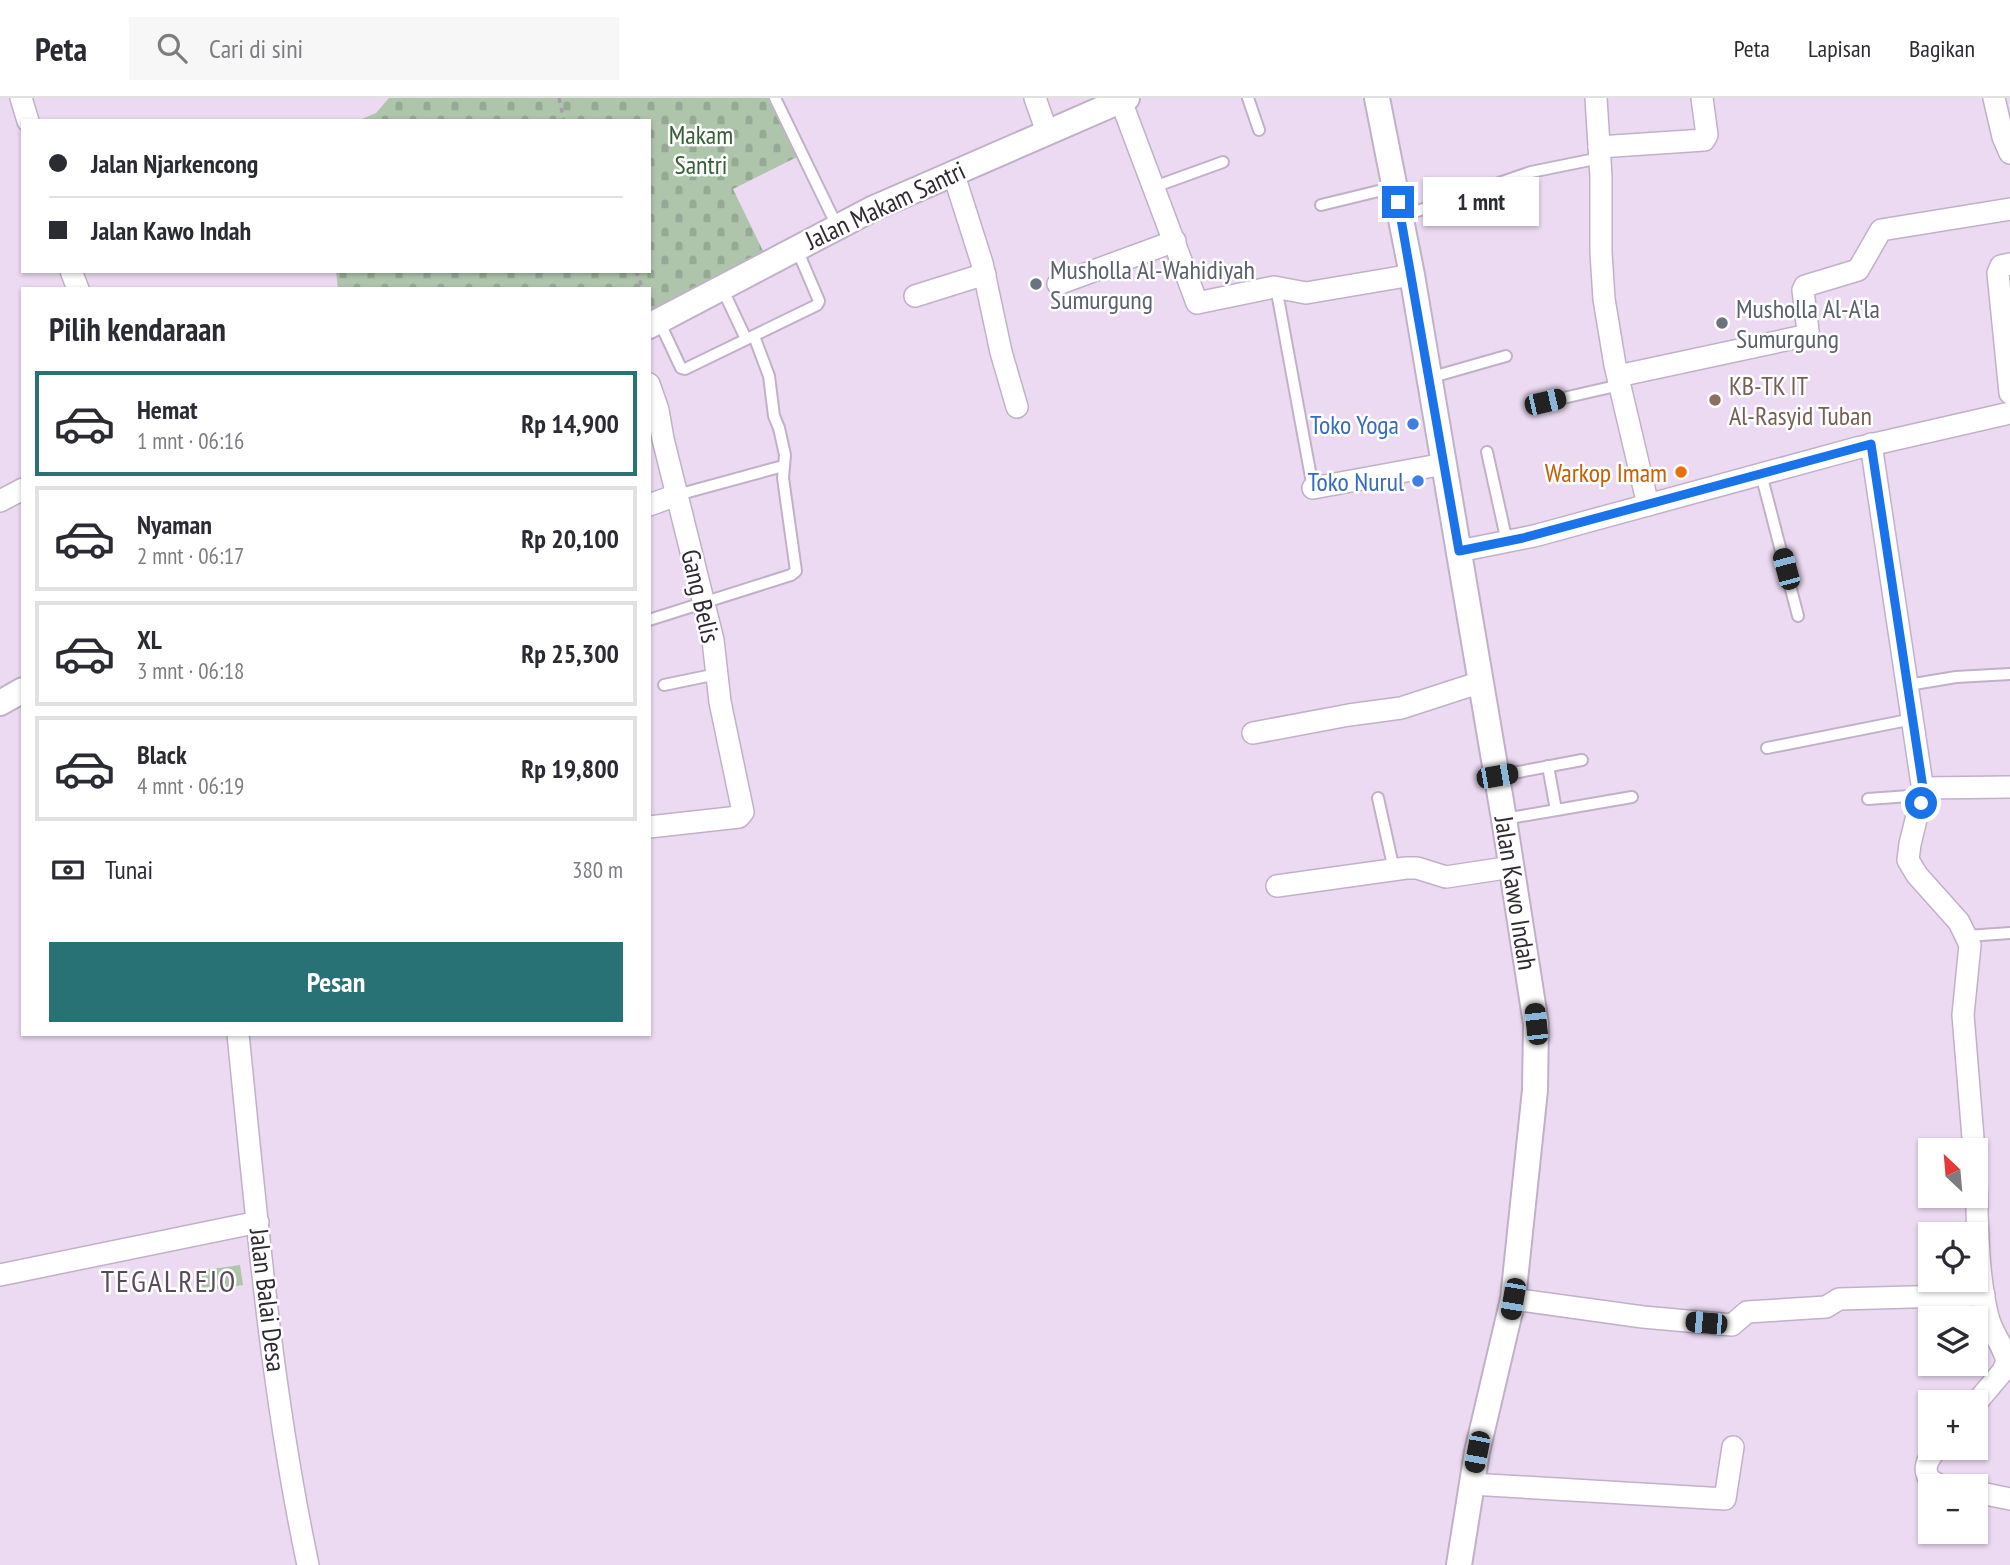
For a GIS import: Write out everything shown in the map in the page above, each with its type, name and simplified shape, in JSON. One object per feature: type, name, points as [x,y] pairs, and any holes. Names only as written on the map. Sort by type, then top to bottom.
[{"type":"street","points":[[21,98],[27,119]]},
{"type":"street","points":[[1035,98],[1047,132]]},
{"type":"street","name":"Jalan Kawo Indah","points":[[1377,98],[1412,275],[1497,776],[1533,997],[1537,1066],[1513,1299],[1471,1484],[1459,1565]]},
{"type":"street","points":[[1596,98],[1604,299],[1619,380],[1648,505]]},
{"type":"street","points":[[1600,153],[1704,140],[1707,135],[1702,98]]},
{"type":"street","points":[[1993,98],[2010,153]]},
{"type":"street","points":[[1124,99],[1197,303],[1276,287],[1306,293],[1412,275]]},
{"type":"street","name":"Jalan Makam Santri","points":[[654,324],[837,226],[953,172],[1124,99]]},
{"type":"street","points":[[953,172],[985,274],[1001,352],[1017,407]]},
{"type":"street","points":[[1619,380],[1804,335],[1808,331],[1803,290],[1805,286],[1856,271],[1881,230],[2010,209]]},
{"type":"street","points":[[1058,284],[1175,241]]},
{"type":"street","points":[[2010,264],[2001,266],[1998,273],[2010,393]]},
{"type":"street","points":[[915,296],[985,274]]},
{"type":"street","name":"Gang Belis","points":[[651,390],[713,640],[723,717],[743,811],[739,817],[651,827]]},
{"type":"street","points":[[1459,551],[1507,542],[1871,444],[2010,414]]},
{"type":"street","points":[[1871,444],[1923,792],[1908,860],[1968,936],[1970,950],[1963,1015],[1973,1138]]},
{"type":"street","points":[[1313,488],[1444,464]]},
{"type":"street","points":[[0,501],[21,490]]},
{"type":"street","points":[[651,504],[677,495]]},
{"type":"street","points":[[1253,733],[1349,715],[1393,710],[1481,682]]},
{"type":"street","points":[[0,704],[21,691]]},
{"type":"street","points":[[1923,792],[2010,788]]},
{"type":"street","points":[[1277,887],[1413,867],[1446,877],[1512,867]]},
{"type":"street","name":"Jalan Balai Desa","points":[[238,1036],[284,1427],[308,1565]]},
{"type":"street","points":[[1978,1208],[1984,1295],[1989,1322],[2007,1363],[1986,1390]]},
{"type":"street","points":[[0,1275],[258,1222]]},
{"type":"street","points":[[1513,1299],[1643,1317],[1732,1325],[1748,1312],[1826,1307],[1839,1299],[1984,1295]]},
{"type":"street","points":[[1471,1484],[1724,1499],[1733,1447]]},
{"type":"street","points":[[1988,1494],[2010,1499]]},
{"type":"lane","points":[[775,98],[837,226]]},
{"type":"lane","points":[[1248,98],[1259,130]]},
{"type":"lane","points":[[1401,217],[1531,172],[1600,153]]},
{"type":"lane","points":[[1154,187],[1223,162]]},
{"type":"lane","points":[[1321,205],[1395,187]]},
{"type":"lane","points":[[654,324],[684,369],[819,304],[796,247]]},
{"type":"lane","points":[[651,619],[791,575],[796,570],[783,478],[785,455],[780,429],[774,416],[769,377],[721,287]]},
{"type":"lane","points":[[1276,287],[1313,488]]},
{"type":"lane","points":[[1429,378],[1506,356]]},
{"type":"lane","points":[[1545,402],[1619,380]]},
{"type":"lane","points":[[1487,452],[1507,542]]},
{"type":"lane","points":[[677,495],[783,466]]},
{"type":"lane","points":[[1761,474],[1798,616]]},
{"type":"lane","points":[[664,685],[717,674]]},
{"type":"lane","points":[[1908,685],[1956,677],[2010,674]]},
{"type":"lane","points":[[1767,748],[1913,719]]},
{"type":"lane","points":[[1497,776],[1582,760]]},
{"type":"lane","points":[[1549,766],[1556,810]]},
{"type":"lane","points":[[1868,799],[1923,792]]},
{"type":"lane","points":[[1504,819],[1632,797]]},
{"type":"lane","points":[[1378,798],[1394,870]]},
{"type":"lane","points":[[1968,936],[2010,933]]},
{"type":"path","points":[[559,98],[564,119]]},
{"type":"green space","name":"Makam Santri","points":[[389,98],[769,98],[797,157],[733,189],[765,255],[651,315],[651,287],[338,287],[336,273],[651,273],[651,119],[362,119],[376,113]]},
{"type":"green space","points":[[240,1265],[243,1285],[202,1291],[199,1271]]},
{"type":"place","name":"Musholla Al-Wahidiyah Sumurgung","points":[[1036,284]]},
{"type":"place","name":"Musholla Al-A'la Sumurgung","points":[[1722,323]]},
{"type":"place","name":"KB-TK IT Al-Rasyid Tuban","points":[[1715,400]]},
{"type":"place","name":"Toko Yoga","points":[[1413,424]]},
{"type":"place","name":"Warkop Imam","points":[[1681,472]]},
{"type":"place","name":"Toko Nurul","points":[[1418,481]]},
{"type":"district","name":"TEGALREJO","points":[[169,1280]]},
{"type":"route","points":[[1398,202],[1459,551],[1523,538],[1871,444],[1923,788],[1921,803]]}]
